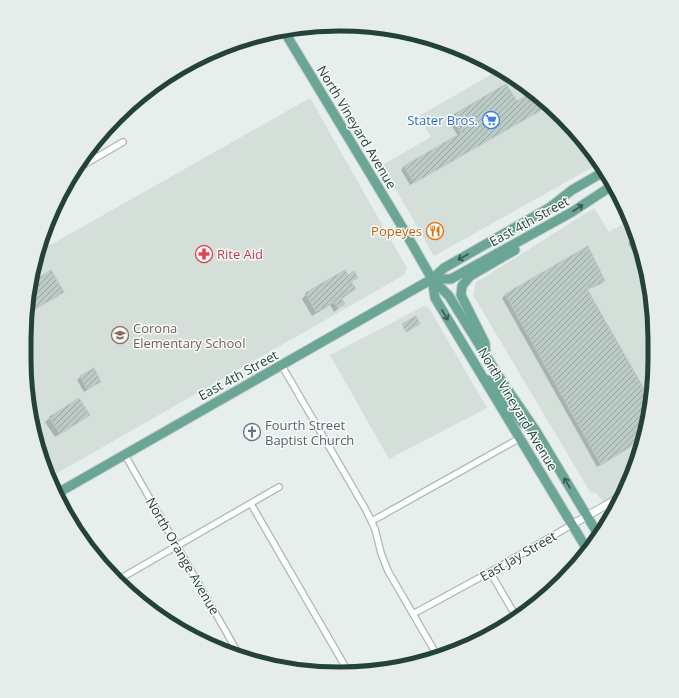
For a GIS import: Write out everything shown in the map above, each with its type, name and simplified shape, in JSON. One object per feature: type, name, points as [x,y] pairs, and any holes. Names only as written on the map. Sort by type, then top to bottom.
[{"type":"main road","name":"North Vineyard Avenue","points":[[287,36],[432,279],[449,296],[486,356],[536,431],[596,530]]},
{"type":"main road","name":"East 4th Street","points":[[61,491],[432,279],[444,268],[549,208],[572,190],[600,174]]},
{"type":"main road","name":"East 4th Street","points":[[432,279],[451,279],[562,217],[608,188]]},
{"type":"main road","points":[[486,356],[485,343],[461,295],[462,286],[470,276],[552,229],[562,217]]},
{"type":"main road","name":"North Vineyard Avenue","points":[[432,279],[435,298],[585,545]]},
{"type":"main road","points":[[484,379],[491,381],[496,385],[522,423],[536,431]]},
{"type":"street","points":[[87,163],[123,142]]},
{"type":"street","points":[[282,366],[372,521],[384,562],[435,652]]},
{"type":"street","points":[[372,521],[520,438]]},
{"type":"street","name":"North Orange Avenue","points":[[125,455],[236,650]]},
{"type":"street","points":[[122,578],[279,487]]},
{"type":"street","name":"East Jay Street","points":[[413,614],[490,572],[613,501]]},
{"type":"street","points":[[251,504],[345,667]]},
{"type":"street","points":[[490,572],[514,613]]},
{"type":"shaded area","points":[[495,73],[527,95],[558,121],[595,166],[434,256],[382,165],[431,137],[419,116]]},
{"type":"shaded area","points":[[310,98],[407,268],[404,275],[54,475],[47,458],[37,419],[31,358],[34,299],[37,279],[45,248]]},
{"type":"shaded area","points":[[594,208],[609,232],[626,223],[632,240],[642,279],[645,299],[648,340],[647,379],[642,419],[632,458],[625,477],[609,508],[597,494],[590,492],[473,295],[476,282]]},
{"type":"shaded area","points":[[424,306],[429,308],[487,408],[389,459],[330,355]]},
{"type":"building","points":[[506,84],[517,101],[527,95],[544,109],[414,183],[404,166],[461,133],[451,116]]},
{"type":"building","points":[[588,246],[605,281],[587,289],[646,392],[642,419],[636,444],[601,465],[505,294]]},
{"type":"building","points":[[51,270],[64,292],[33,311],[34,299],[37,278]]},
{"type":"building","points":[[345,270],[348,275],[354,271],[358,278],[351,281],[356,289],[341,297],[345,304],[338,308],[334,302],[316,312],[305,293]]},
{"type":"building","points":[[416,316],[420,324],[406,332],[402,324]]},
{"type":"building","points":[[94,368],[101,382],[87,389],[80,376]]},
{"type":"building","points":[[79,398],[90,415],[60,434],[49,417]]},
{"type":"place","name":"Stater Bros.","points":[[491,120]]},
{"type":"place","name":"Popeyes","points":[[435,231]]},
{"type":"place","name":"Rite Aid","points":[[204,254]]},
{"type":"place","name":"Corona Elementary School","points":[[120,335]]},
{"type":"place","name":"Fourth Street Baptist Church","points":[[252,432]]}]
